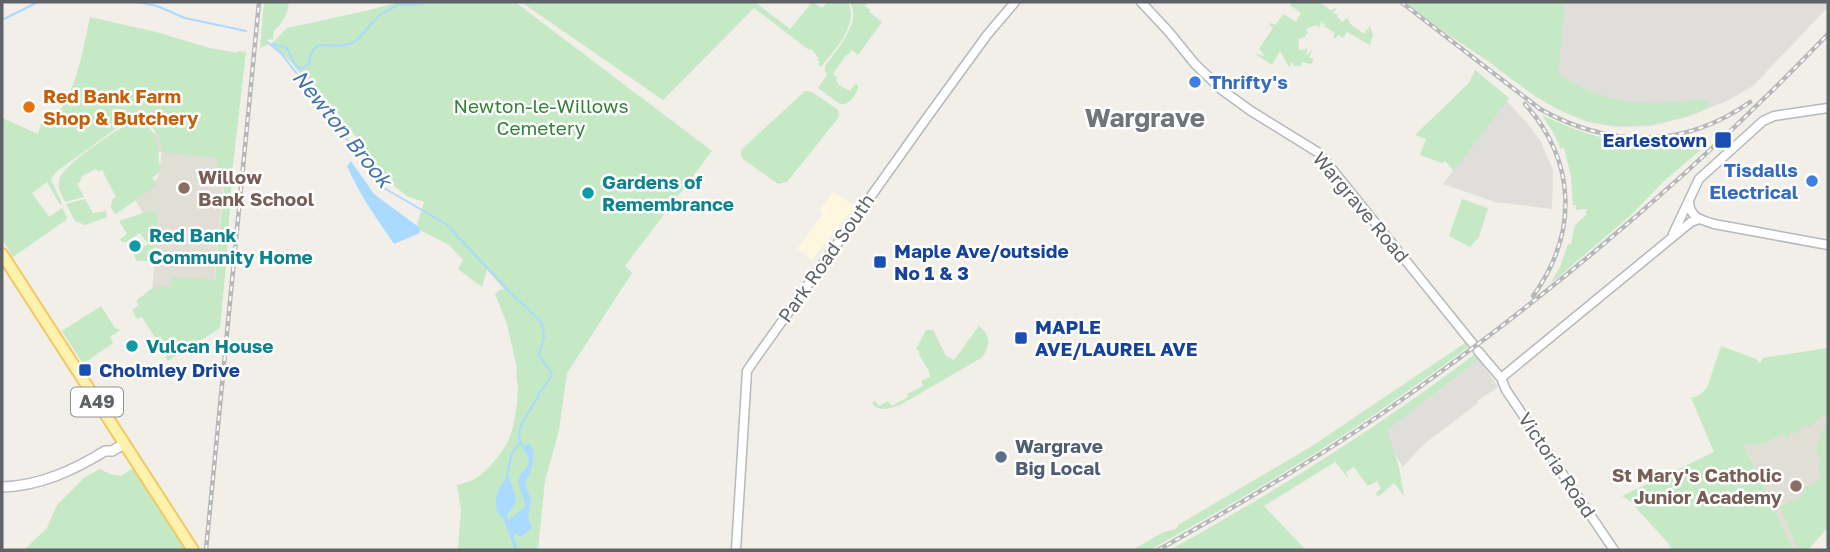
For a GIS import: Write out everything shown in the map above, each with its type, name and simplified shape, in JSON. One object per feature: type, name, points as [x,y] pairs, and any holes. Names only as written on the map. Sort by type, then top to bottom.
[{"type":"main road","name":"A49","points":[[2,254],[192,550]]},
{"type":"main road","points":[[2,487],[29,485],[61,475],[122,440]]},
{"type":"street","name":"Park Road South","points":[[736,550],[744,398],[747,372],[752,362],[894,162],[1015,2]]},
{"type":"street","name":"Wargrave Road","points":[[1141,2],[1222,90],[1319,153],[1501,378]]},
{"type":"street","points":[[1665,244],[1675,231],[1703,174],[1765,119],[1828,108]]},
{"type":"street","points":[[1689,200],[1690,210],[1699,219],[1714,224],[1828,245]]},
{"type":"street","points":[[1501,378],[1691,222],[1699,219]]},
{"type":"street","name":"Victoria Road","points":[[1501,378],[1508,393],[1614,550]]},
{"type":"shaded area","points":[[1560,2],[1828,2],[1828,7],[1753,86],[1729,100],[1687,117],[1651,126],[1617,127],[1587,122],[1553,107]]},
{"type":"shaded area","name":"Willow Bank School","points":[[164,47],[225,162],[210,331],[151,307],[158,215],[152,210],[143,213],[134,198],[158,178],[162,152],[153,152]]},
{"type":"shaded area","points":[[1506,100],[1540,140],[1553,170],[1552,209],[1495,202],[1443,184]]},
{"type":"shaded area","points":[[833,192],[855,206],[812,260],[797,249],[823,214],[819,211]]},
{"type":"shaded area","points":[[1479,359],[1498,387],[1423,445],[1403,467],[1393,451],[1386,430]]},
{"type":"shaded area","name":"St Mary's Catholic Junior Academy","points":[[1828,412],[1828,527],[1808,550],[1794,550],[1743,444],[1760,442]]},
{"type":"green space","points":[[264,2],[289,2],[284,18],[274,31],[273,40],[268,39],[267,45],[260,48]]},
{"type":"green space","name":"Newton-le-Willows Cemetery","points":[[398,2],[515,2],[712,151],[625,266],[632,273],[567,373],[559,430],[545,481],[538,550],[458,548],[461,509],[457,485],[476,478],[491,465],[507,444],[514,421],[518,390],[517,368],[507,324],[495,294],[501,289],[505,290],[487,270],[482,287],[458,269],[463,260],[449,245],[416,228],[424,202],[407,196],[380,175],[360,142],[337,113],[318,97],[292,63],[271,44],[287,28]]},
{"type":"green space","points":[[521,2],[755,2],[790,29],[812,2],[822,8],[828,2],[846,2],[851,13],[843,38],[821,67],[817,60],[819,58],[811,49],[754,8],[663,100]]},
{"type":"green space","points":[[849,2],[868,2],[865,6],[869,12],[882,22],[858,55],[852,50],[833,74],[838,78],[838,84],[850,91],[855,84],[858,85],[851,100],[840,104],[818,88],[827,75],[825,66],[851,26],[853,9]]},
{"type":"green space","points":[[1293,2],[1319,2],[1332,11],[1334,8],[1336,9],[1333,13],[1338,15],[1337,17],[1343,22],[1346,18],[1364,34],[1370,26],[1373,35],[1370,45],[1347,32],[1343,38],[1338,35],[1335,39],[1335,33],[1324,28],[1325,24],[1321,27],[1321,21],[1319,28],[1316,25],[1306,29],[1308,34],[1298,39],[1299,50],[1308,49],[1307,55],[1313,49],[1309,57],[1314,60],[1311,64],[1302,62],[1301,66],[1294,66],[1292,62],[1289,67],[1280,51],[1272,65],[1254,53],[1264,55],[1259,49],[1273,28],[1269,25],[1271,23],[1275,25],[1284,14],[1296,22],[1301,13],[1290,5]]},
{"type":"green space","points":[[1405,2],[1565,2],[1558,74],[1595,93],[1629,102],[1665,103],[1705,99],[1709,108],[1670,121],[1631,126],[1592,122],[1573,116],[1529,91]]},
{"type":"green space","points":[[90,17],[210,48],[246,52],[232,173],[220,328],[168,361],[142,317],[137,319],[132,310],[139,305],[136,301],[151,289],[171,287],[172,277],[215,280],[225,174],[217,173],[217,158],[162,152],[159,136],[141,114],[132,117],[56,172],[51,180],[62,203],[60,205],[47,182],[32,193],[49,217],[62,208],[66,220],[13,257],[2,239],[2,118],[38,134],[41,124],[56,115],[74,82]]},
{"type":"green space","points":[[1475,70],[1509,98],[1454,171],[1445,161],[1442,163],[1420,155],[1426,139],[1415,135],[1469,83]]},
{"type":"green space","points":[[805,91],[812,92],[838,110],[839,117],[787,182],[778,184],[743,159],[741,150]]},
{"type":"green space","points":[[1542,115],[1599,137],[1634,142],[1694,135],[1704,147],[1664,181],[1630,216],[1550,284],[1560,267],[1568,244],[1571,244],[1575,225],[1586,215],[1587,209],[1576,210],[1576,205],[1573,205],[1571,176],[1564,148],[1561,149]]},
{"type":"green space","points":[[139,116],[157,137],[161,171],[152,178],[156,184],[153,188],[116,214],[111,207],[112,200],[116,197],[102,170],[99,172],[96,169],[82,176],[77,184],[84,197],[65,202],[59,181],[70,165]]},
{"type":"green space","points":[[85,199],[93,213],[106,211],[107,217],[85,225],[75,221],[66,204]]},
{"type":"green space","points":[[1462,199],[1488,208],[1479,237],[1470,247],[1449,236]]},
{"type":"green space","points":[[152,210],[158,215],[154,261],[137,261],[133,254],[148,244],[140,233],[122,242],[120,239],[127,234],[119,221]]},
{"type":"green space","points":[[101,306],[115,328],[120,330],[110,337],[113,343],[83,364],[62,331]]},
{"type":"green space","points":[[979,326],[986,333],[988,341],[987,350],[981,358],[900,405],[882,409],[872,403],[875,401],[879,406],[888,401],[892,406],[923,386],[921,381],[930,377],[920,352],[916,349],[926,330],[933,330],[946,356],[954,360]]},
{"type":"green space","points":[[1465,343],[1468,347],[1429,376],[1306,459],[1150,550],[1132,550],[1164,532],[1176,529],[1178,525],[1312,446]]},
{"type":"green space","points":[[1721,346],[1760,363],[1763,358],[1827,348],[1828,414],[1809,427],[1805,425],[1795,434],[1792,432],[1787,436],[1788,440],[1784,433],[1764,443],[1743,444],[1794,550],[1672,550],[1630,501],[1622,496],[1714,452],[1691,398],[1707,388]]},
{"type":"green space","points":[[1475,354],[1479,359],[1387,430],[1399,467],[1404,496],[1394,483],[1378,497],[1376,493],[1381,488],[1377,481],[1367,485],[1354,467],[1346,472],[1349,479],[1335,462],[1264,506],[1306,550],[1170,550],[1326,457]]},
{"type":"green space","points":[[1828,420],[1828,527],[1808,550],[1799,550],[1780,507],[1804,495],[1801,488],[1813,484],[1821,477],[1818,463],[1821,462],[1816,449]]},
{"type":"green space","points":[[133,468],[185,550],[24,550],[47,528],[57,505],[85,477],[100,469],[121,476]]},
{"type":"water","points":[[351,161],[374,194],[420,228],[420,233],[394,244],[352,176],[347,166]]},
{"type":"water","points":[[530,443],[532,468],[525,483],[531,501],[528,517],[532,528],[521,537],[514,533],[518,550],[515,550],[503,518],[496,509],[496,497],[509,476],[515,500],[506,516],[509,520],[525,507],[519,478],[529,461],[522,448]]},
{"type":"waterway","name":"Newton Brook","points":[[2,20],[38,2]]},
{"type":"waterway","name":"Newton Brook","points":[[138,2],[157,6],[185,18],[246,31]]},
{"type":"waterway","points":[[385,12],[400,4],[433,2]]},
{"type":"waterway","points":[[273,44],[287,48],[294,63],[302,69],[309,64],[314,48],[352,43],[384,12]]},
{"type":"waterway","name":"Newton Brook","points":[[267,42],[281,53],[384,188],[446,224],[542,323],[544,337],[539,355],[552,374],[522,424],[519,436],[524,447]]},
{"type":"waterway","points":[[507,478],[512,455],[520,443]]},
{"type":"railway","points":[[206,550],[259,2]]},
{"type":"railway","points":[[1401,2],[1540,109],[1593,131],[1646,138],[1673,135],[1725,117],[1750,102]]},
{"type":"railway","points":[[1158,550],[1353,433],[1499,328],[1557,283],[1669,187],[1723,138],[1828,34]]},
{"type":"railway","points":[[1525,104],[1542,126],[1555,150],[1565,198],[1564,223],[1558,248],[1548,272],[1533,296]]},
{"type":"place","name":"Thrifty's","points":[[1195,82]]},
{"type":"place","name":"Red Bank Farm Shop & Butchery","points":[[29,107]]},
{"type":"place","name":"Earlestown","points":[[1723,140]]},
{"type":"place","name":"Tisdalls Electrical","points":[[1812,181]]},
{"type":"place","name":"Willow Bank School","points":[[184,188]]},
{"type":"place","name":"Gardens of Remembrance","points":[[588,193]]},
{"type":"place","name":"Red Bank Community Home","points":[[135,246]]},
{"type":"place","name":"Maple Ave/outside No 1 & 3","points":[[880,262]]},
{"type":"place","name":"MAPLE AVE/LAUREL AVE","points":[[1021,338]]},
{"type":"place","name":"Vulcan House","points":[[132,346]]},
{"type":"place","name":"Cholmley Drive","points":[[85,370]]},
{"type":"place","name":"Wargrave Big Local","points":[[1001,457]]},
{"type":"place","name":"St Mary's Catholic Junior Academy","points":[[1796,486]]},
{"type":"district","name":"Wargrave","points":[[1145,118]]}]
